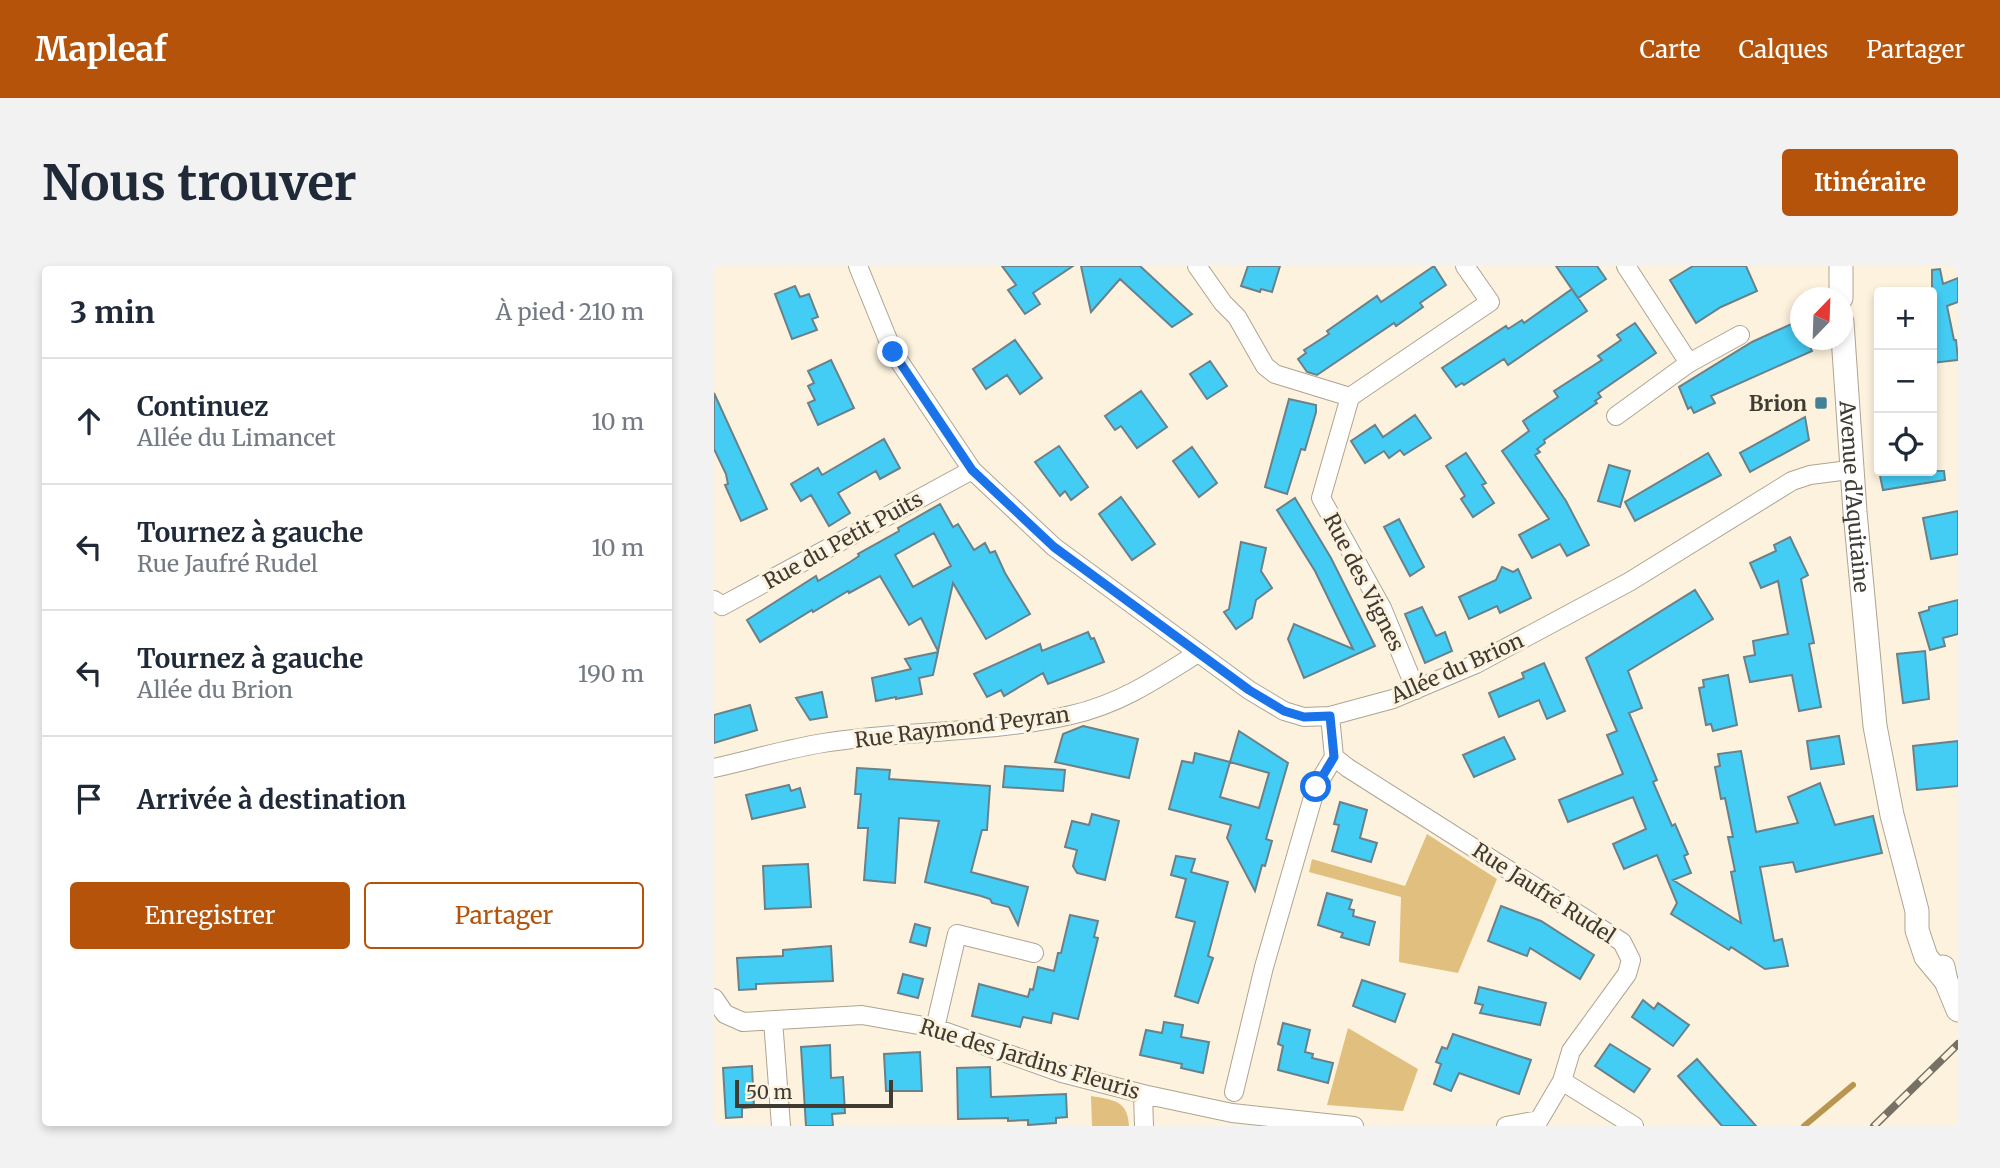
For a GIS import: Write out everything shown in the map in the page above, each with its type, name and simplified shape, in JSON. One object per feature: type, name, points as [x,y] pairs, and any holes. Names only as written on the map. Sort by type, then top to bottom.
[{"type":"street","name":"Allée du Brion","points":[[858,266],[893,352],[972,470],[1054,547],[1249,690],[1284,711],[1304,717],[1330,716],[1416,690],[1476,664],[1629,582],[1792,481],[1819,473],[1847,471]]},
{"type":"street","points":[[1197,266],[1223,303],[1237,317],[1265,366],[1275,374],[1350,397],[1490,302],[1465,266]]},
{"type":"street","points":[[1626,266],[1689,363]]},
{"type":"street","points":[[1841,266],[1841,287]]},
{"type":"street","points":[[1616,416],[1689,363],[1740,335]]},
{"type":"street","name":"Avenue d'Aquitaine","points":[[1839,350],[1837,413],[1847,471],[1875,726],[1892,815],[1917,911],[1917,930],[1926,957],[1946,981],[1958,1010]]},
{"type":"street","name":"Avenue d'Aquitaine","points":[[1844,350],[1847,471]]},
{"type":"street","name":"Rue des Vignes","points":[[1350,397],[1321,498],[1382,608],[1416,690]]},
{"type":"street","name":"Rue du Petit Puits","points":[[714,600],[722,606],[972,470]]},
{"type":"street","name":"Rue Raymond Peyran","points":[[714,768],[823,743],[1015,724],[1072,715],[1124,697],[1156,682],[1198,653]]},
{"type":"street","points":[[1234,1092],[1264,967],[1316,787],[1334,757],[1330,716]]},
{"type":"street","name":"Rue Jaufré Rudel","points":[[1334,757],[1622,942],[1631,960],[1627,974],[1572,1051],[1562,1081],[1539,1121],[1506,1126]]},
{"type":"street","points":[[935,1028],[957,934],[1034,953]]},
{"type":"street","name":"Rue des Jardins Fleuris","points":[[714,998],[725,1014],[743,1022],[862,1015],[935,1028],[1062,1073],[1143,1094],[1232,1113],[1354,1126]]},
{"type":"street","points":[[774,1020],[781,1126]]},
{"type":"street","points":[[1562,1081],[1634,1126]]},
{"type":"street","points":[[1143,1094],[1144,1126]]},
{"type":"shaded area","points":[[1427,834],[1497,879],[1458,973],[1399,962],[1401,897],[1309,872],[1312,859],[1405,886]]},
{"type":"shaded area","points":[[1348,1028],[1418,1069],[1403,1111],[1327,1105]]},
{"type":"shaded area","points":[[1091,1096],[1112,1100],[1122,1106],[1126,1111],[1129,1126],[1092,1126]]},
{"type":"building","points":[[1002,266],[1073,266],[1033,293],[1040,304],[1025,314],[1008,290],[1016,285]]},
{"type":"building","points":[[1081,266],[1140,266],[1192,314],[1172,327],[1120,279],[1091,312]]},
{"type":"building","points":[[1248,266],[1280,266],[1272,292],[1261,289],[1260,292],[1241,286]]},
{"type":"building","points":[[1434,266],[1446,285],[1420,303],[1423,307],[1396,326],[1394,323],[1317,375],[1307,372],[1298,359],[1306,353],[1304,350],[1377,296],[1381,302]]},
{"type":"building","points":[[1556,266],[1597,266],[1606,279],[1578,298]]},
{"type":"building","points":[[1693,266],[1746,266],[1757,291],[1721,307],[1696,323],[1670,280]]},
{"type":"building","points":[[1940,269],[1943,284],[1958,278],[1958,302],[1947,306],[1958,360],[1937,362],[1937,287],[1932,287],[1932,270]]},
{"type":"building","points":[[795,286],[800,297],[809,294],[818,317],[812,319],[817,330],[792,339],[775,294]]},
{"type":"building","points":[[1572,289],[1587,311],[1508,365],[1504,359],[1464,385],[1462,383],[1456,387],[1442,368],[1506,326],[1508,329],[1522,320],[1524,323]]},
{"type":"building","points":[[1635,323],[1656,353],[1598,393],[1601,397],[1595,401],[1597,403],[1544,440],[1545,443],[1537,449],[1540,452],[1535,455],[1566,501],[1589,545],[1567,556],[1560,544],[1532,558],[1519,535],[1549,519],[1502,451],[1529,431],[1523,421],[1558,397],[1554,391],[1602,360],[1598,356],[1621,340],[1617,335]]},
{"type":"building","points":[[1790,325],[1790,350],[1812,351],[1711,396],[1715,403],[1694,413],[1691,407],[1688,409],[1679,387],[1752,342]]},
{"type":"building","points":[[1015,340],[1042,378],[1020,394],[1007,375],[986,389],[973,369]]},
{"type":"building","points":[[831,360],[854,408],[818,425],[808,403],[815,400],[808,386],[814,383],[808,371]]},
{"type":"building","points":[[1210,361],[1227,386],[1207,399],[1190,374]]},
{"type":"building","points":[[1141,391],[1167,427],[1137,448],[1121,426],[1115,430],[1105,416]]},
{"type":"building","points":[[714,393],[767,509],[741,521],[725,485],[728,484],[726,474],[714,449]]},
{"type":"building","points":[[1289,399],[1316,405],[1316,412],[1305,450],[1301,449],[1287,494],[1265,487]]},
{"type":"building","points":[[1415,415],[1431,438],[1404,455],[1400,450],[1389,458],[1384,451],[1365,463],[1351,441],[1375,425],[1383,437]]},
{"type":"building","points":[[1805,417],[1809,440],[1750,472],[1740,453]]},
{"type":"building","points":[[884,439],[900,468],[880,479],[876,471],[838,493],[850,513],[829,526],[811,495],[801,501],[791,484],[818,468],[822,475]]},
{"type":"building","points":[[1059,446],[1088,487],[1071,500],[1065,491],[1060,496],[1035,462]]},
{"type":"building","points":[[1192,447],[1217,483],[1199,497],[1173,461]]},
{"type":"building","points":[[1466,453],[1486,483],[1482,485],[1494,503],[1473,517],[1461,499],[1465,496],[1446,466]]},
{"type":"building","points":[[1708,453],[1721,475],[1635,521],[1625,502]]},
{"type":"building","points":[[1609,465],[1630,471],[1620,507],[1598,501]]},
{"type":"building","points":[[1937,471],[1944,471],[1945,480],[1883,490],[1880,476],[1937,476]]},
{"type":"building","points":[[1121,497],[1155,544],[1132,560],[1099,514]]},
{"type":"building","points":[[1295,498],[1331,558],[1375,646],[1304,678],[1288,639],[1294,624],[1353,649],[1315,571],[1277,510]]},
{"type":"building","points":[[940,504],[953,527],[958,524],[974,550],[985,543],[990,553],[995,551],[1030,614],[986,639],[953,583],[938,651],[921,618],[909,625],[880,576],[813,612],[812,610],[760,642],[747,620],[816,576],[818,581],[850,562],[859,556],[858,554],[899,531],[898,528]],"holes":[[[934,533],[951,566],[913,587],[895,555]]]},
{"type":"building","points":[[1958,511],[1958,554],[1931,559],[1923,518]]},
{"type":"building","points":[[1399,519],[1424,567],[1410,576],[1384,527]]},
{"type":"building","points":[[1790,537],[1808,575],[1801,579],[1814,643],[1809,644],[1821,707],[1799,711],[1792,675],[1750,682],[1744,657],[1755,655],[1753,641],[1788,634],[1778,581],[1761,588],[1750,563],[1776,551],[1774,545]]},
{"type":"building","points":[[1241,542],[1266,548],[1261,571],[1272,588],[1256,600],[1252,618],[1236,629],[1224,612],[1229,609]]},
{"type":"building","points":[[1502,567],[1513,572],[1518,569],[1531,598],[1500,613],[1497,606],[1469,619],[1459,597],[1496,580]]},
{"type":"building","points":[[1695,590],[1713,619],[1628,671],[1642,708],[1629,713],[1657,780],[1653,782],[1672,826],[1675,824],[1688,854],[1684,856],[1691,873],[1673,880],[1741,923],[1731,872],[1735,871],[1728,837],[1733,837],[1725,798],[1721,799],[1715,767],[1720,766],[1718,754],[1741,751],[1756,832],[1798,823],[1788,797],[1820,783],[1835,825],[1873,816],[1882,853],[1796,872],[1793,862],[1760,867],[1774,941],[1782,939],[1788,966],[1765,969],[1671,914],[1677,903],[1657,855],[1624,869],[1613,844],[1646,829],[1633,797],[1568,822],[1559,800],[1623,774],[1607,735],[1617,731],[1586,658]]},
{"type":"building","points":[[1958,600],[1958,634],[1943,638],[1945,646],[1930,650],[1919,613],[1929,610],[1929,607]]},
{"type":"building","points":[[1422,607],[1436,636],[1445,632],[1452,651],[1425,663],[1405,614]]},
{"type":"building","points":[[1088,632],[1091,639],[1094,638],[1104,662],[1048,684],[1043,673],[1004,696],[1001,690],[987,697],[974,674],[1040,644],[1042,651]]},
{"type":"building","points":[[1925,651],[1929,699],[1903,703],[1897,654]]},
{"type":"building","points":[[938,652],[933,675],[919,678],[922,694],[876,701],[872,678],[911,669],[905,659]]},
{"type":"building","points":[[1544,663],[1565,711],[1547,719],[1539,700],[1499,717],[1489,693],[1524,678],[1522,673]]},
{"type":"building","points":[[1728,675],[1737,725],[1713,731],[1711,724],[1706,725],[1699,688],[1704,687],[1703,680]]},
{"type":"building","points":[[822,692],[827,717],[810,720],[796,698]]},
{"type":"building","points":[[750,705],[757,730],[714,743],[714,715]]},
{"type":"building","points":[[1083,726],[1138,739],[1129,778],[1055,762],[1063,734]]},
{"type":"building","points":[[1239,731],[1288,763],[1266,839],[1272,841],[1255,891],[1227,838],[1231,825],[1169,809],[1182,761],[1193,763],[1195,753],[1230,762]],"holes":[[[1230,762],[1269,773],[1259,808],[1220,797]]]},
{"type":"building","points":[[1839,736],[1844,764],[1811,769],[1807,741]]},
{"type":"building","points":[[1504,737],[1515,759],[1474,777],[1463,755]]},
{"type":"building","points":[[1958,741],[1958,786],[1917,790],[1913,746]]},
{"type":"building","points":[[1005,766],[1065,770],[1063,791],[1003,787]]},
{"type":"building","points":[[857,768],[890,770],[889,779],[990,786],[987,830],[982,830],[971,872],[1028,887],[1018,925],[1009,907],[992,903],[990,899],[981,896],[925,882],[939,821],[899,818],[895,883],[864,880],[868,828],[858,828],[861,794],[855,794]]},
{"type":"building","points":[[789,785],[791,791],[800,788],[805,807],[752,819],[746,795]]},
{"type":"building","points":[[1340,802],[1367,810],[1360,838],[1377,843],[1371,862],[1332,851],[1339,825],[1334,824]]},
{"type":"building","points":[[1092,814],[1119,821],[1105,880],[1077,873],[1073,866],[1077,850],[1065,847],[1072,821],[1089,825]]},
{"type":"building","points":[[1176,856],[1195,859],[1191,872],[1228,882],[1208,956],[1213,958],[1198,1003],[1175,996],[1195,922],[1176,917],[1186,879],[1171,875]]},
{"type":"building","points":[[808,864],[811,907],[765,909],[763,866]]},
{"type":"building","points":[[1327,893],[1352,900],[1349,909],[1354,910],[1353,916],[1375,922],[1369,945],[1341,937],[1343,933],[1318,925]]},
{"type":"building","points":[[1501,906],[1541,921],[1594,955],[1580,979],[1530,948],[1527,956],[1488,941]]},
{"type":"building","points":[[1070,915],[1098,921],[1094,937],[1098,938],[1078,1019],[1053,1013],[1051,1023],[1023,1017],[1020,1027],[972,1016],[979,984],[1028,997],[1030,989],[1033,990],[1038,967],[1054,971]]},
{"type":"building","points":[[915,924],[930,928],[926,946],[910,942]]},
{"type":"building","points":[[831,946],[833,981],[756,984],[756,989],[739,990],[737,958],[783,956],[783,950]]},
{"type":"building","points":[[903,974],[923,979],[918,998],[898,993]]},
{"type":"building","points":[[1362,980],[1405,994],[1395,1022],[1353,1006]]},
{"type":"building","points":[[1479,987],[1546,1003],[1540,1025],[1480,1013],[1483,1005],[1475,1003]]},
{"type":"building","points":[[1643,1000],[1654,1009],[1658,1003],[1689,1025],[1673,1046],[1632,1017]]},
{"type":"building","points":[[1164,1022],[1183,1025],[1181,1037],[1209,1042],[1203,1073],[1181,1068],[1182,1064],[1140,1055],[1146,1030],[1162,1033]]},
{"type":"building","points":[[1283,1023],[1310,1030],[1305,1052],[1313,1054],[1312,1058],[1333,1063],[1328,1083],[1278,1070],[1283,1046],[1278,1044]]},
{"type":"building","points":[[1453,1034],[1531,1060],[1519,1094],[1459,1073],[1451,1091],[1434,1084],[1441,1064],[1436,1062],[1442,1047],[1447,1049]]},
{"type":"building","points":[[1610,1044],[1650,1069],[1634,1092],[1595,1066]]},
{"type":"building","points":[[830,1045],[831,1078],[843,1077],[845,1113],[832,1114],[833,1126],[806,1126],[801,1047]]},
{"type":"building","points":[[920,1052],[922,1091],[886,1091],[884,1054]]},
{"type":"building","points":[[1697,1059],[1756,1126],[1722,1126],[1678,1076]]},
{"type":"building","points":[[752,1066],[754,1107],[742,1108],[742,1117],[726,1118],[723,1068]]},
{"type":"building","points":[[990,1067],[991,1097],[1066,1094],[1067,1117],[1056,1118],[1056,1123],[1028,1125],[1028,1120],[1008,1121],[1008,1118],[958,1119],[957,1068]]},
{"type":"waterway","points":[[1804,1126],[1853,1085]]},
{"type":"railway","points":[[1874,1126],[1958,1044]]},
{"type":"place","name":"Brion","points":[[1821,403]]},
{"type":"route","points":[[893,352],[972,470],[1054,547],[1249,690],[1284,711],[1304,717],[1330,716],[1334,757],[1316,787]]}]
